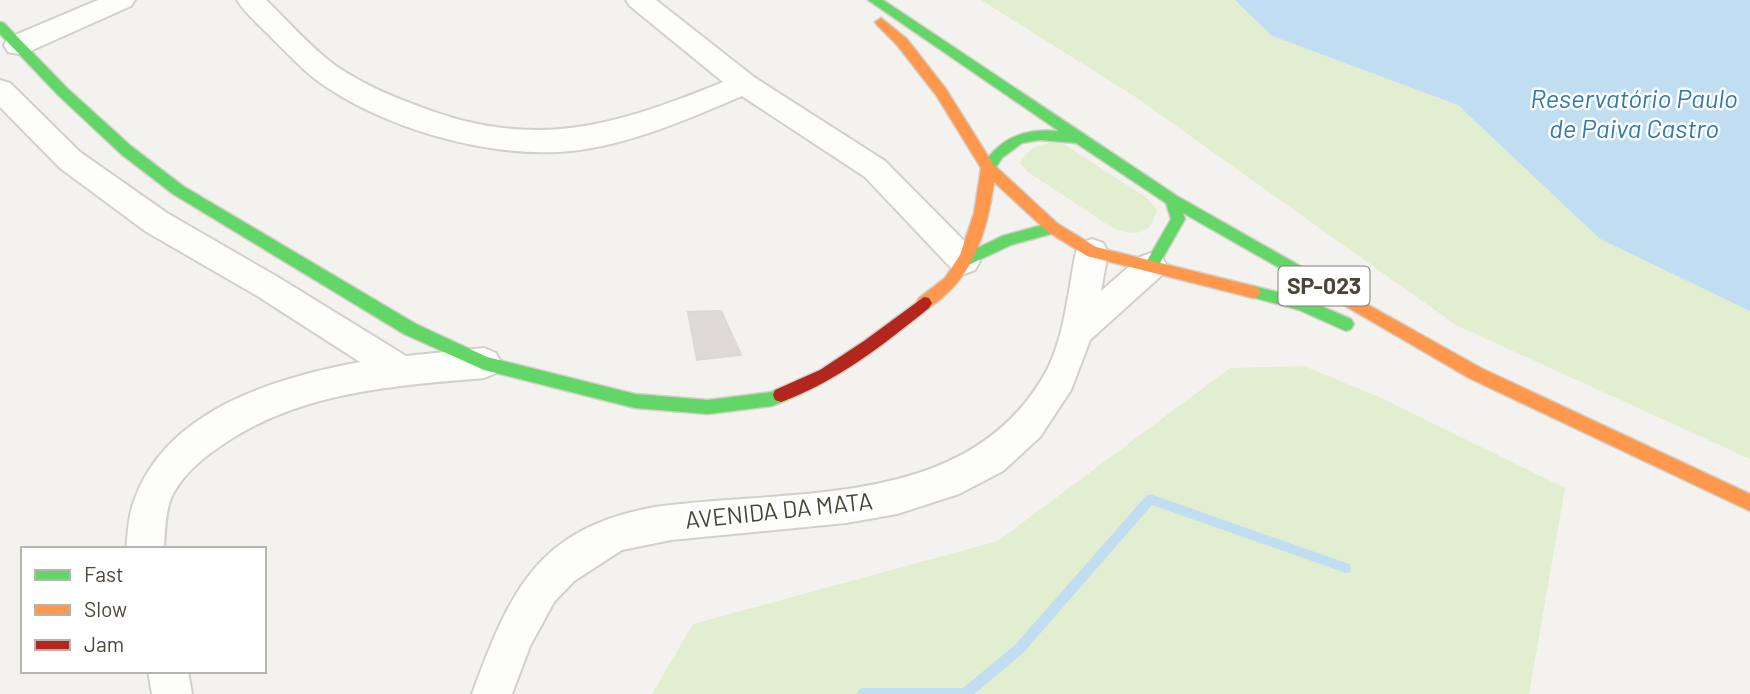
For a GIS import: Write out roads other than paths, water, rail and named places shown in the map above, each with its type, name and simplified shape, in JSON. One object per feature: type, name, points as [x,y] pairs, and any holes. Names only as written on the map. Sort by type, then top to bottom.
[{"type":"main road","name":"SP-023","points":[[857,0],[902,42],[940,92],[988,168],[1053,228],[1092,252],[1302,304],[1359,330]]},
{"type":"main road","name":"SP-023","points":[[874,0],[1172,200],[1475,373],[1750,503]]},
{"type":"main road","points":[[0,26],[63,92],[127,150],[178,190],[352,296],[410,329],[484,363],[635,401],[708,407],[772,399],[826,375],[870,346],[949,283],[964,261],[985,205],[988,168],[996,152],[1010,139],[1025,134],[1083,138]]},
{"type":"main road","points":[[1151,266],[1178,219],[1172,200]]},
{"type":"main road","points":[[964,261],[1005,238],[1029,230],[1053,228]]},
{"type":"main road","name":"SP-023","points":[[1384,340],[1475,373]]},
{"type":"street","points":[[18,45],[122,0]]},
{"type":"street","points":[[250,0],[329,74],[372,98],[447,130],[506,142],[559,143],[621,131],[744,84]]},
{"type":"street","points":[[639,0],[744,84],[875,169],[964,261]]},
{"type":"street","points":[[0,90],[14,124],[70,160],[156,222],[270,288],[402,371]]},
{"type":"street","name":"AVENIDA DA MATA","points":[[492,694],[525,613],[552,575],[594,543],[635,526],[862,505],[971,473],[1010,446],[1039,413],[1060,379],[1075,333],[1092,252]]},
{"type":"street","points":[[1075,333],[1151,266]]},
{"type":"street","points":[[145,547],[149,511],[160,482],[180,457],[212,430],[251,407],[291,391],[332,381],[484,363]]},
{"type":"street","points":[[168,673],[172,694]]},
{"type":"water","name":"Reservatório Paulo de Paiva Castro","points":[[1235,0],[1750,0],[1750,311],[1600,239],[1458,105],[1272,36]]},
{"type":"waterway","points":[[965,694],[1019,649],[1150,499],[1346,568]]},
{"type":"waterway","points":[[863,694],[963,694]]}]
